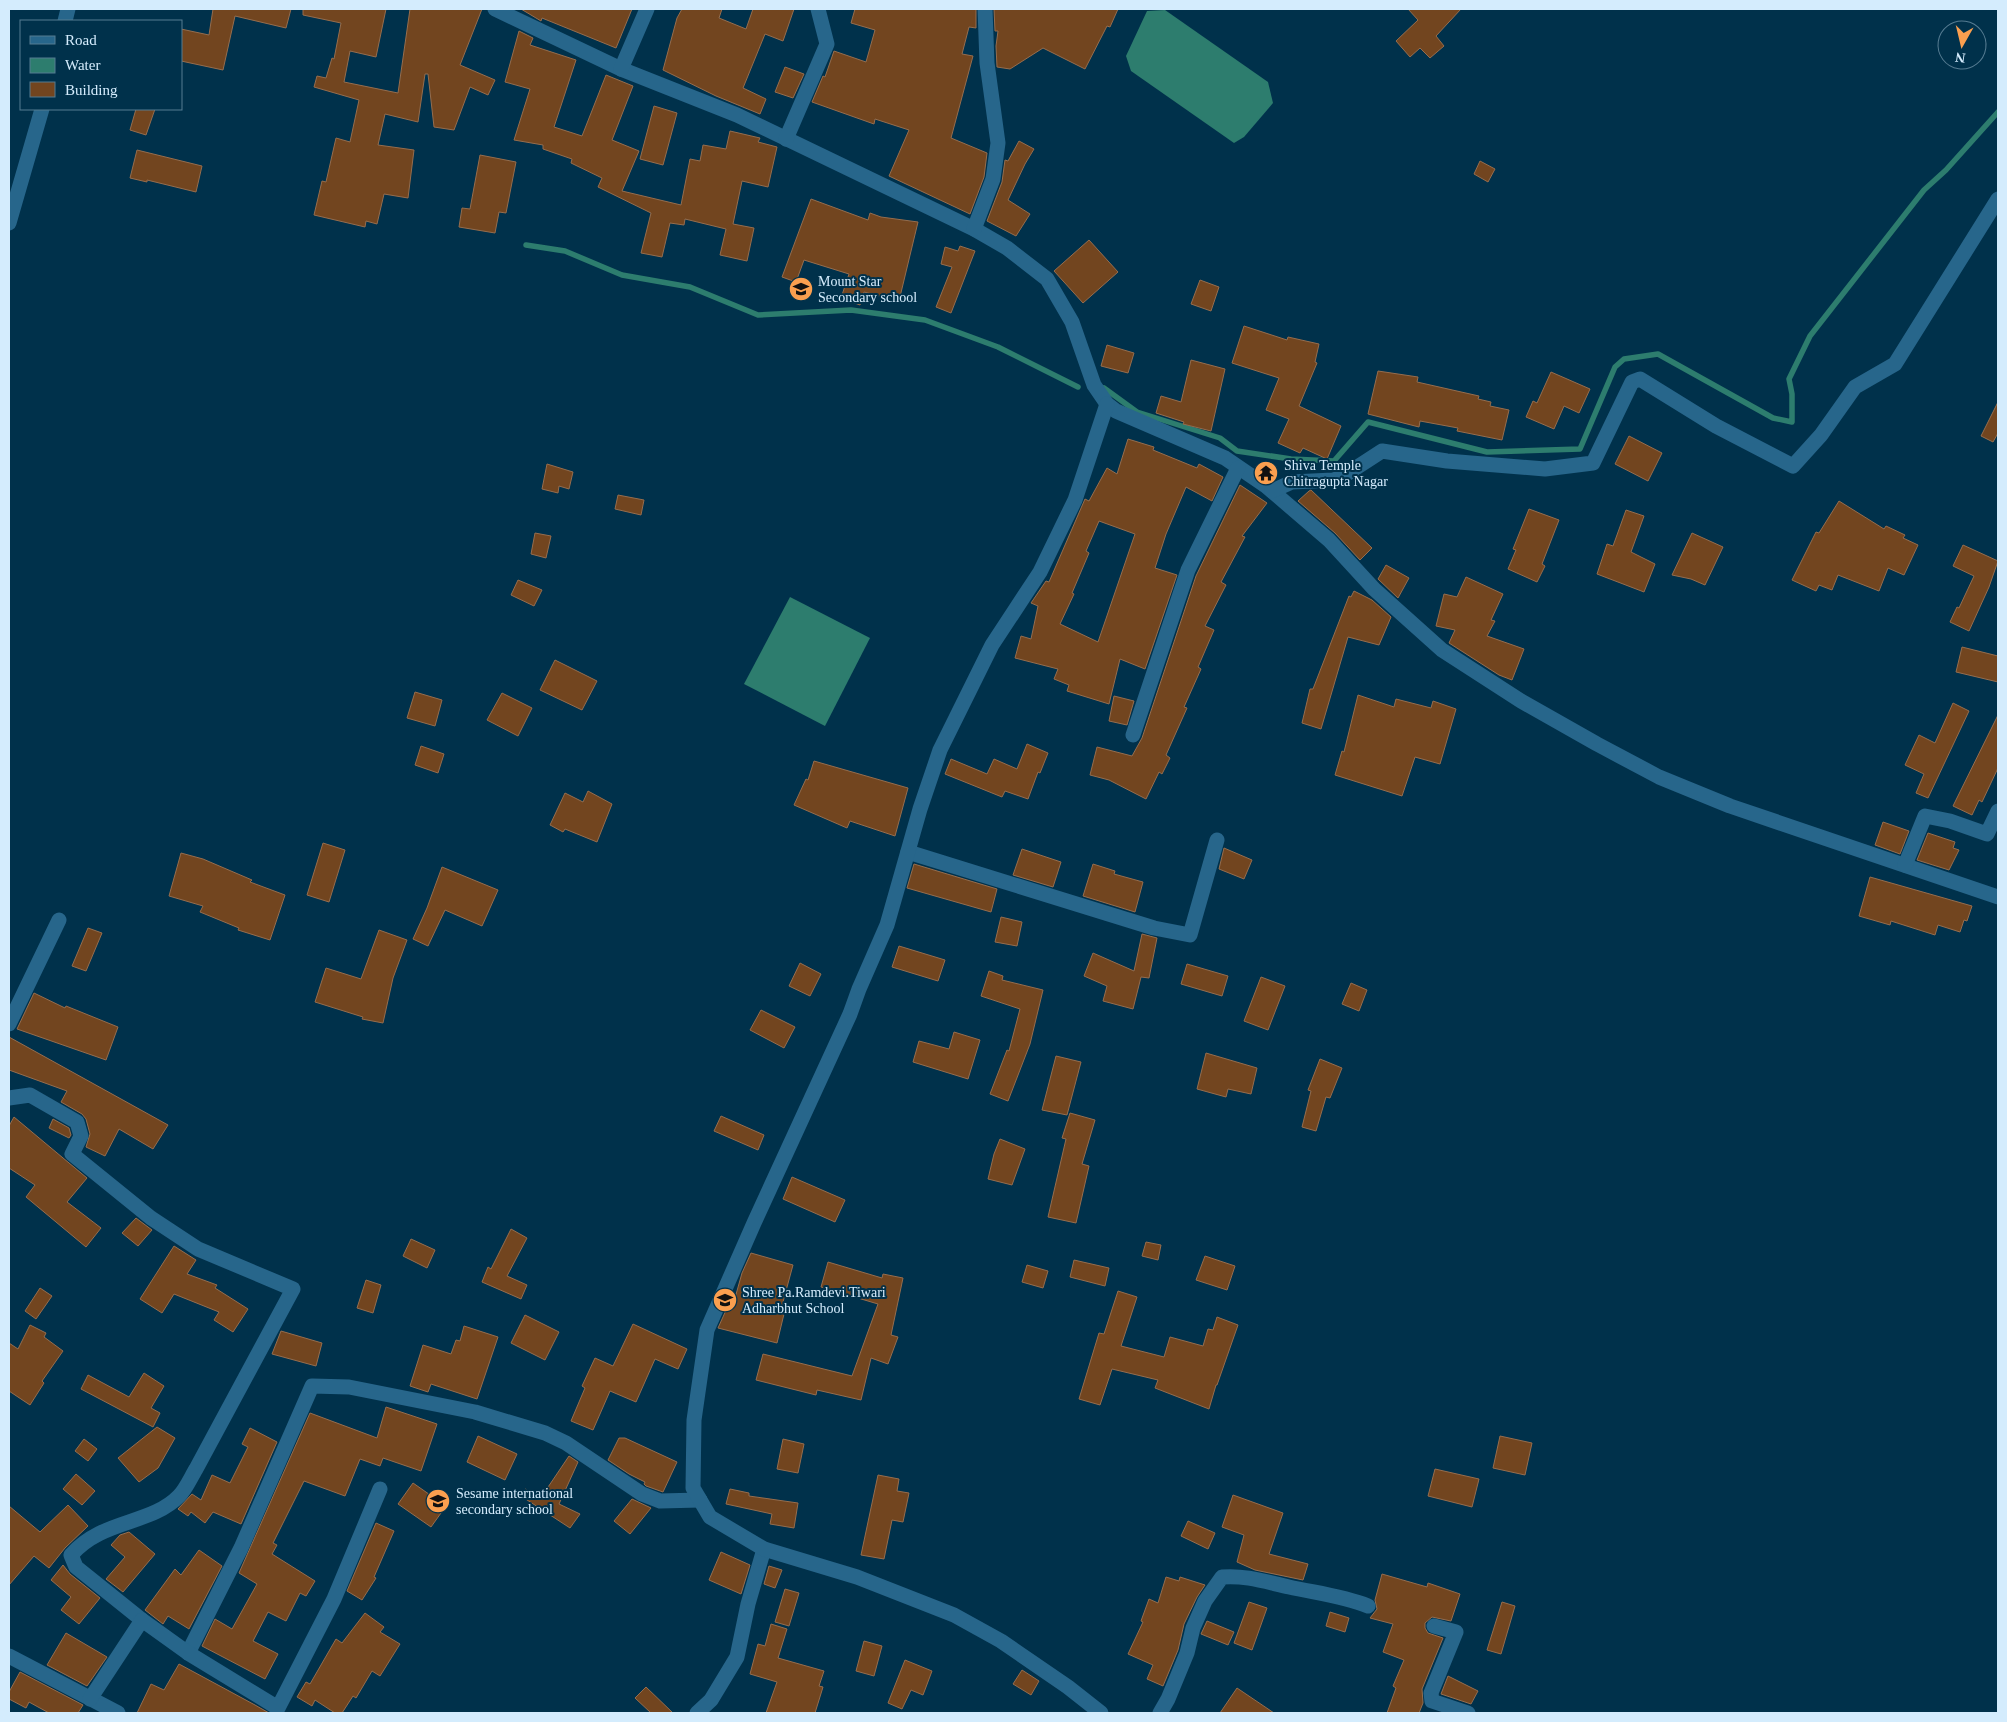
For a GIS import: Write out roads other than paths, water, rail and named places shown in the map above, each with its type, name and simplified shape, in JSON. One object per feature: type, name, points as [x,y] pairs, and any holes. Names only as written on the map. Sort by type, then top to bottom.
[{"type":"street","points":[[494,9],[622,69],[737,115],[974,229],[1007,248],[1047,279],[1072,322],[1094,385],[1107,404],[1116,411],[1225,458],[1272,492],[1329,540],[1374,589],[1442,650],[1521,701],[1659,777],[1730,806],[1998,897]]},
{"type":"street","points":[[622,69],[647,9]]},
{"type":"street","points":[[786,139],[827,44],[818,9]]},
{"type":"street","points":[[974,229],[993,179],[998,143],[987,63],[985,9]]},
{"type":"street","points":[[9,223],[42,110]]},
{"type":"street","points":[[1272,492],[1292,482],[1333,480],[1342,477],[1382,451],[1447,461],[1545,469],[1593,463],[1632,382],[1640,379],[1716,426],[1792,466],[1821,435],[1855,387],[1895,364],[1998,199]]},
{"type":"street","points":[[1101,1713],[1068,1687],[1001,1641],[954,1615],[857,1578],[764,1549],[710,1517],[693,1488],[694,1420],[707,1330],[770,1187],[850,1014],[887,925],[920,808],[940,750],[992,645],[1040,572],[1072,508],[1107,404]]},
{"type":"street","points":[[1133,734],[1188,570],[1238,468]]},
{"type":"street","points":[[1904,865],[1925,816],[1950,821],[1987,834],[1998,811]]},
{"type":"street","points":[[908,852],[1154,928],[1190,935],[1217,840]]},
{"type":"street","points":[[9,1024],[59,920]]},
{"type":"street","points":[[9,1098],[30,1095],[78,1122],[81,1136],[72,1154],[151,1218],[198,1249],[293,1289],[196,1469],[179,1496],[156,1512],[102,1531],[80,1545],[71,1555],[76,1567],[142,1620],[188,1653],[278,1708],[334,1599],[380,1489]]},
{"type":"street","points":[[188,1653],[240,1548],[312,1386],[349,1387],[475,1412],[537,1430],[566,1443],[642,1494],[660,1501],[700,1500]]},
{"type":"street","points":[[697,1713],[711,1700],[736,1657],[764,1549]]},
{"type":"street","points":[[1160,1713],[1187,1653],[1193,1628],[1205,1601],[1222,1577],[1235,1576],[1262,1580],[1287,1587],[1351,1599],[1368,1606]]},
{"type":"street","points":[[90,1699],[142,1620]]},
{"type":"street","points":[[1434,1626],[1456,1632],[1431,1693],[1432,1701],[1468,1713]]},
{"type":"street","points":[[9,1656],[118,1713]]},
{"type":"water","points":[[1165,10],[1268,82],[1273,103],[1244,137],[1234,143],[1131,71],[1126,56],[1147,11]]},
{"type":"water","points":[[790,597],[870,638],[825,726],[744,684]]},
{"type":"waterway","points":[[1104,388],[1137,412],[1220,438],[1237,451],[1291,459],[1334,461],[1368,422],[1487,452],[1580,449],[1615,367],[1624,359],[1658,354],[1773,418],[1792,422],[1792,394],[1789,379],[1810,336],[1924,190],[1946,170],[1998,112]]},
{"type":"waterway","points":[[526,245],[565,251],[622,275],[690,287],[758,315],[851,310],[925,320],[998,347],[1078,387]]},
{"type":"place","name":"Mount Star Secondary school","points":[[801,289]]},
{"type":"place","name":"Shiva Temple Chitragupta Nagar","points":[[1266,473]]},
{"type":"place","name":"Shree Pa.Ramdevi.Tiwari Adharbhut School","points":[[725,1300]]},
{"type":"place","name":"Sesame international secondary school","points":[[438,1501]]}]
